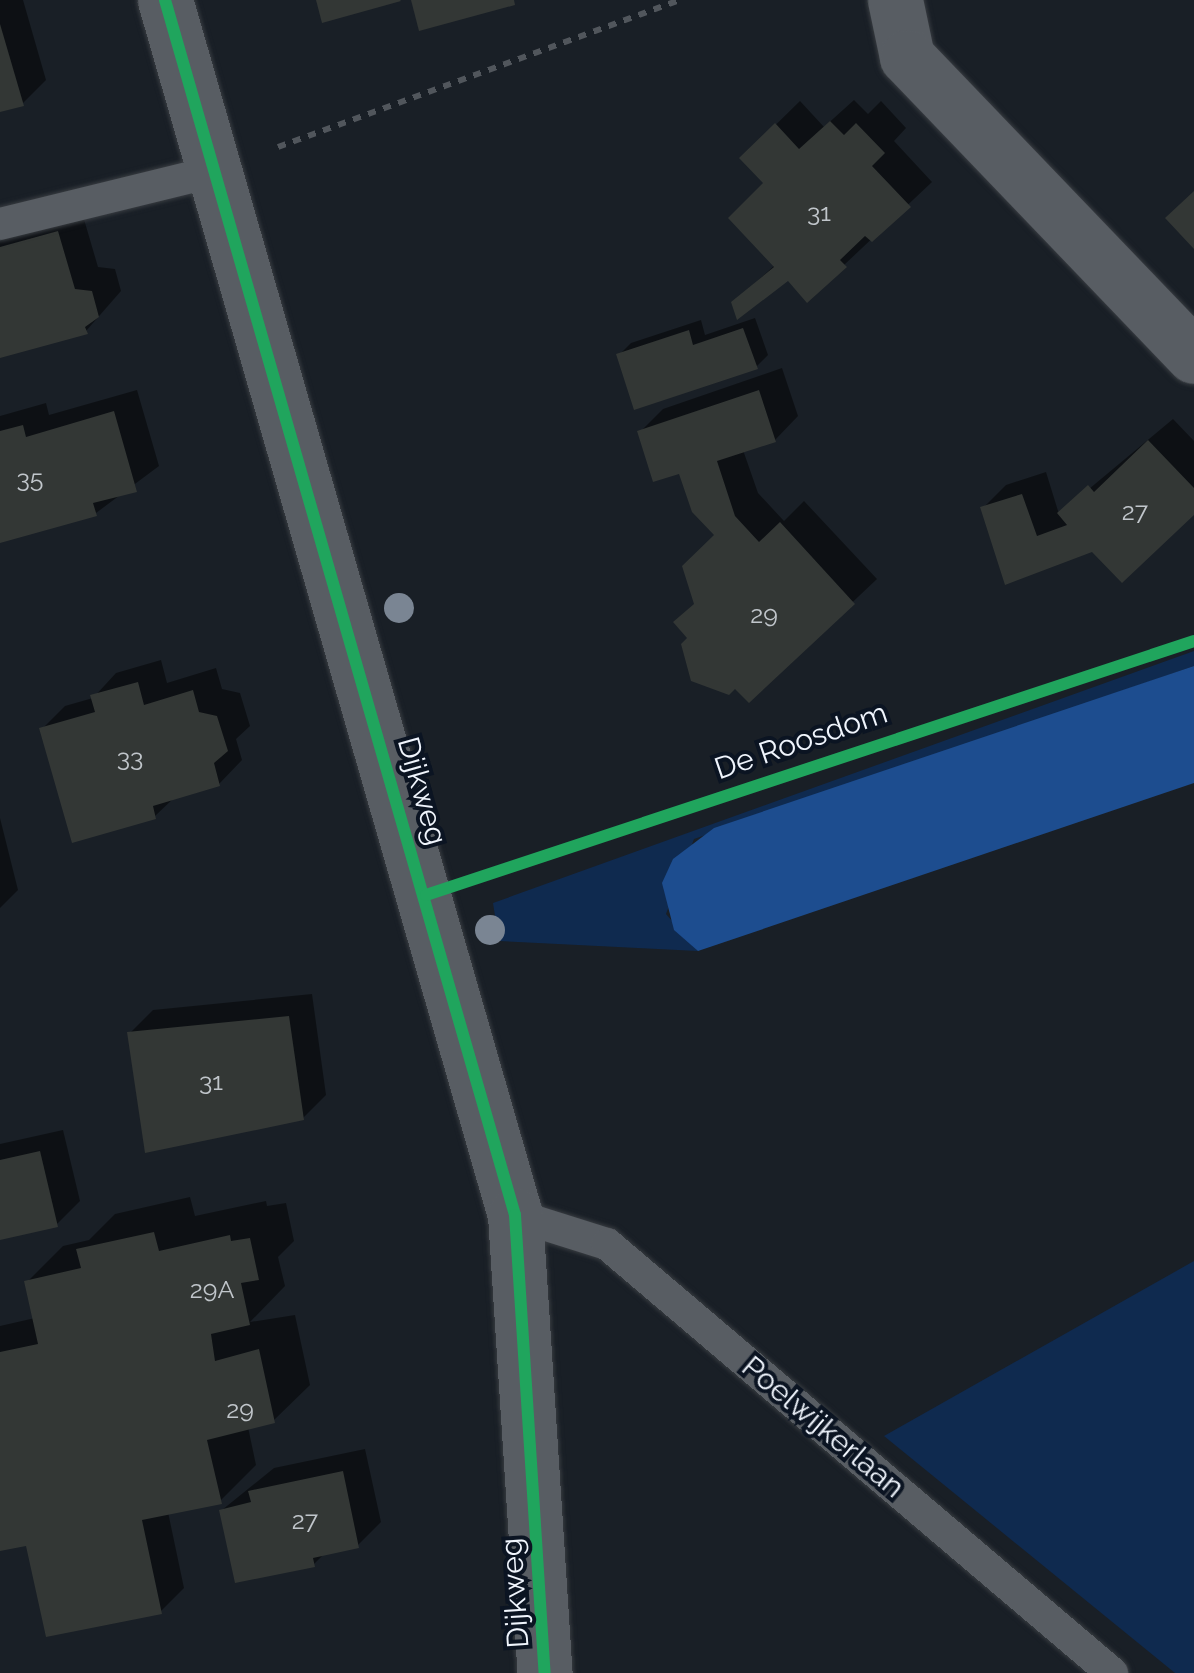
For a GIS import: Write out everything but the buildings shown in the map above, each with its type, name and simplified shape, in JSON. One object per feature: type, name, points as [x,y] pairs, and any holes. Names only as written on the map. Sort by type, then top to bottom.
[{"type":"street","name":"Dijkweg","points":[[165,0],[515,1215],[545,1673]]},
{"type":"street","points":[[895,0],[907,57],[1194,356]]},
{"type":"lane","points":[[0,224],[215,170]]},
{"type":"lane","name":"Poelwijkerlaan","points":[[515,1215],[607,1244],[1112,1673]]},
{"type":"path","points":[[215,170],[680,0]]},
{"type":"shaded area","points":[[1194,651],[1194,666],[694,839],[666,914],[698,951],[499,941],[493,903]]},
{"type":"shaded area","points":[[1194,666],[1194,783],[698,951],[674,930],[662,883],[673,859],[714,828]]},
{"type":"shaded area","points":[[1194,1261],[1194,1673],[1175,1673],[884,1436]]},
{"type":"cycle path","points":[[165,0],[515,1215],[545,1673]]},
{"type":"cycle path","name":"De Roosdom","points":[[426,895],[1194,641]]}]
